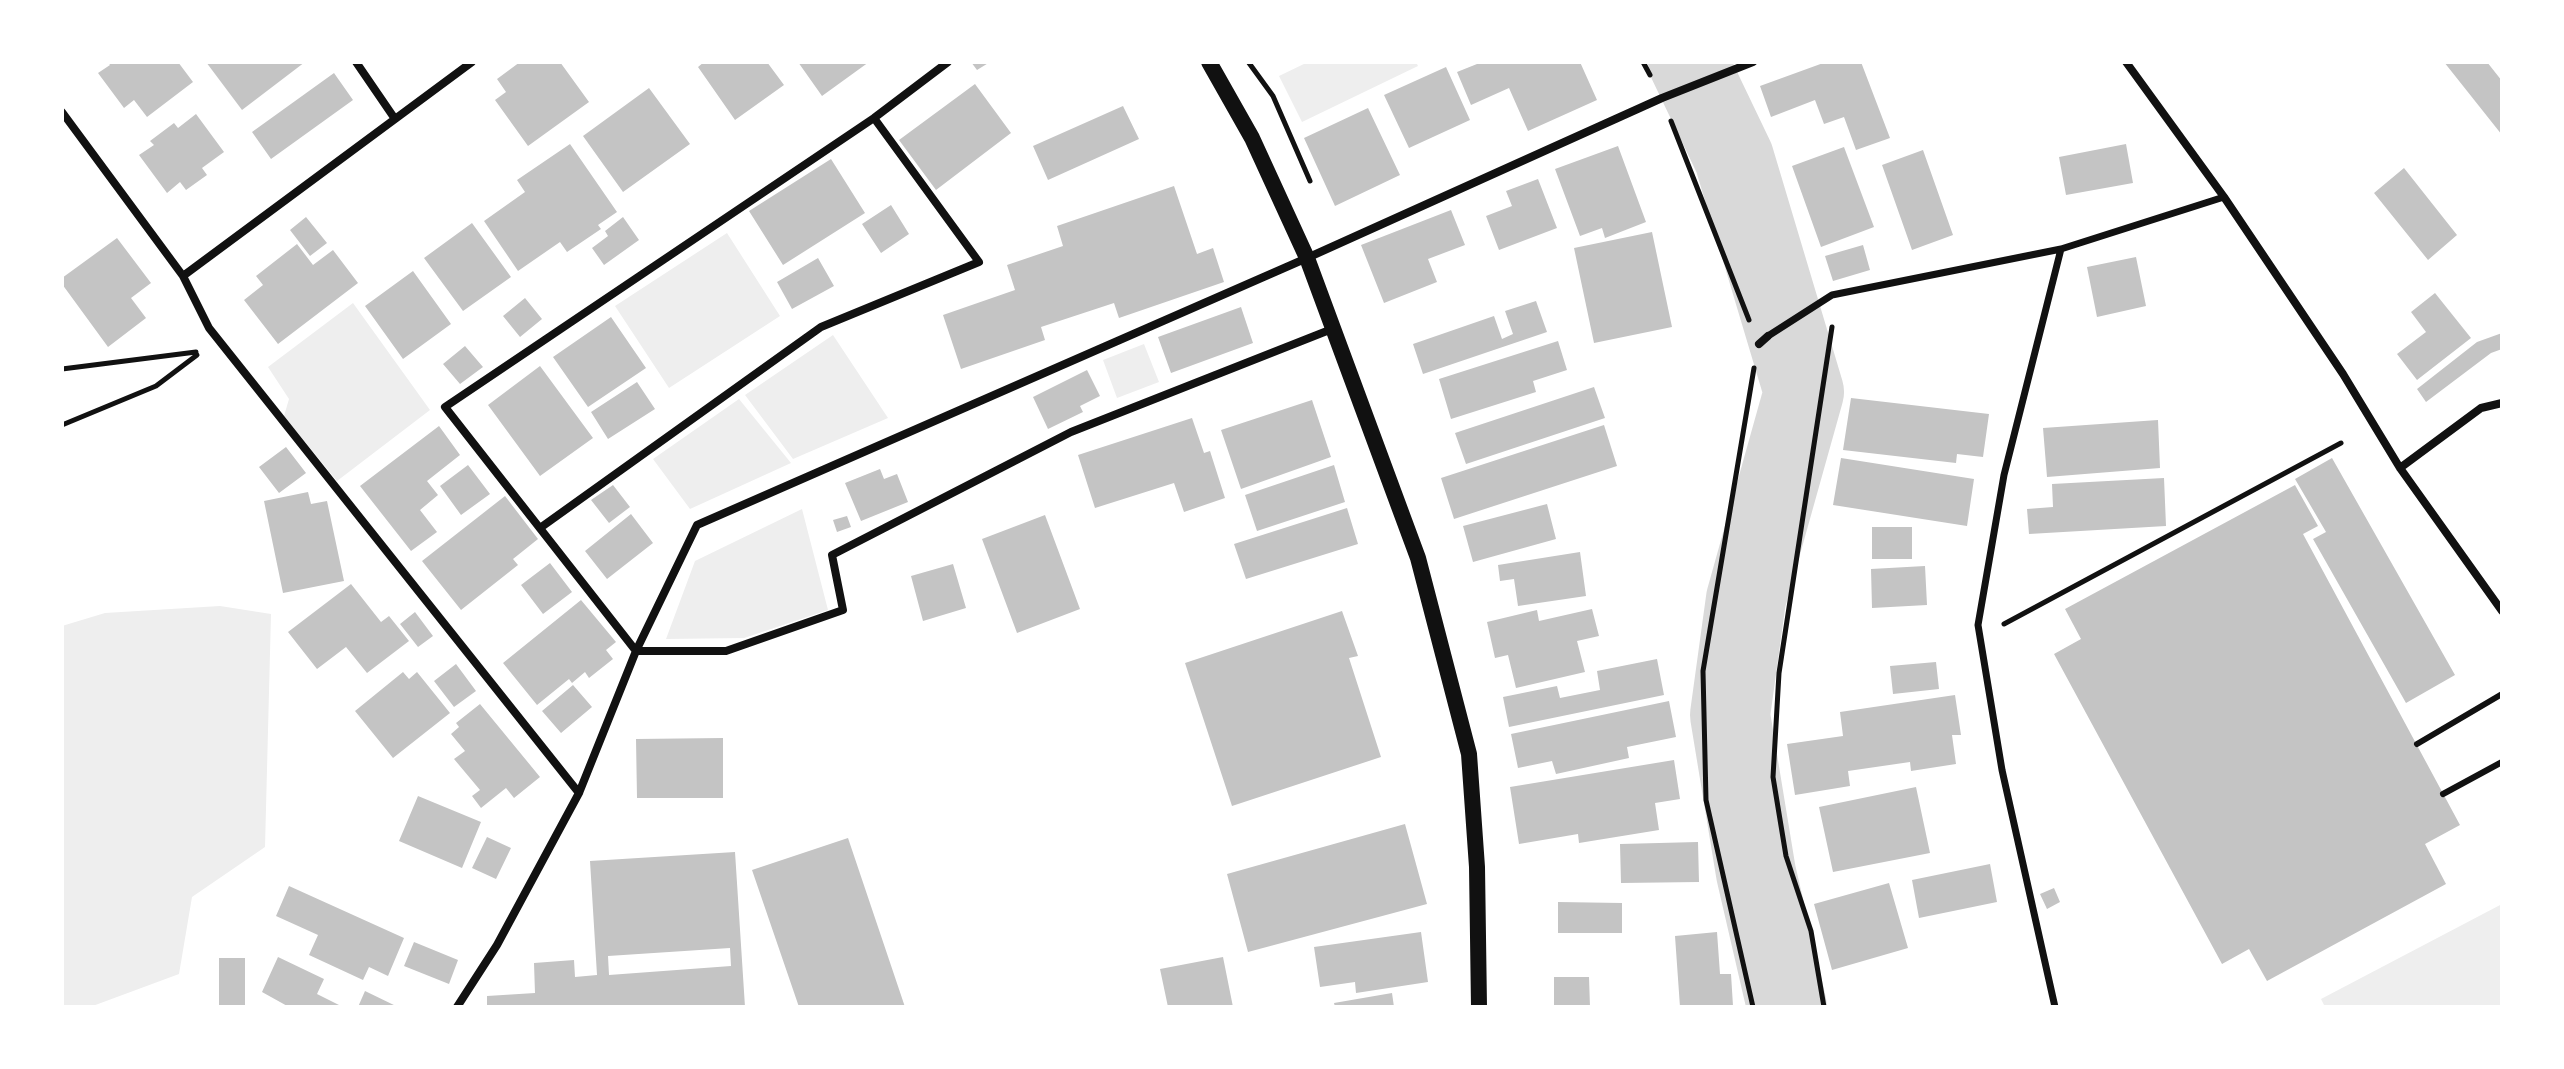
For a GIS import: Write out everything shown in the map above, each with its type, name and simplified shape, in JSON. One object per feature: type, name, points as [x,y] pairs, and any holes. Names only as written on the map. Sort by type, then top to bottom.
[{"type":"main road","points":[[1209,62],[1252,138],[1307,258],[1418,558],[1469,754],[1477,867],[1479,1007]]},
{"type":"street","points":[[356,62],[395,119]]},
{"type":"street","points":[[183,276],[472,62]]},
{"type":"street","points":[[636,651],[445,407],[874,118],[948,62]]},
{"type":"street","points":[[457,1007],[497,945],[579,793],[636,651],[697,525],[1307,258],[1662,98],[1753,62]]},
{"type":"street","points":[[2126,62],[2224,197],[2343,374],[2400,468],[2502,611]]},
{"type":"street","points":[[62,112],[183,276],[209,328],[579,793]]},
{"type":"street","points":[[540,528],[821,327],[979,262],[874,118]]},
{"type":"street","points":[[1759,344],[1832,295],[2061,249],[2224,197]]},
{"type":"street","points":[[2055,1007],[2002,770],[1978,625],[2004,475],[2061,249]]},
{"type":"street","points":[[636,651],[726,651],[843,610],[832,555],[1071,432],[1333,328]]},
{"type":"street","points":[[2400,468],[2481,408],[2502,403]]},
{"type":"lane","points":[[2417,744],[2502,694]]},
{"type":"lane","points":[[2443,794],[2502,762]]},
{"type":"path","points":[[1643,62],[1662,98],[1759,344],[1703,671],[1706,800],[1753,1007]]},
{"type":"path","points":[[1824,1007],[1811,931],[1786,856],[1773,777],[1779,673],[1833,323]]},
{"type":"path","points":[[62,369],[201,352],[156,386],[62,425]]},
{"type":"path","points":[[1980,637],[2341,443]]},
{"type":"shaded area","points":[[1308,62],[1416,62],[1418,66],[1302,122],[1279,76]]},
{"type":"shaded area","points":[[727,233],[780,316],[669,388],[615,306]]},
{"type":"shaded area","points":[[353,303],[430,410],[337,481],[284,416],[289,399],[268,367]]},
{"type":"shaded area","points":[[833,335],[888,418],[793,459],[745,395]]},
{"type":"shaded area","points":[[1144,344],[1159,382],[1117,398],[1103,360]]},
{"type":"shaded area","points":[[739,399],[791,463],[690,509],[653,459]]},
{"type":"shaded area","points":[[802,509],[828,610],[744,638],[666,639],[695,561]]},
{"type":"shaded area","points":[[220,606],[271,614],[265,847],[192,897],[179,974],[90,1007],[62,1007],[62,626],[105,613]]},
{"type":"shaded area","points":[[2502,904],[2502,1007],[2325,1007],[2321,999]]},
{"type":"building","points":[[108,62],[178,62],[193,82],[147,117],[134,100],[124,108],[98,73],[110,65]]},
{"type":"building","points":[[206,62],[305,62],[242,110]]},
{"type":"building","points":[[520,62],[560,62],[589,102],[528,146],[495,100],[506,92],[497,79]]},
{"type":"building","points":[[704,62],[767,62],[784,85],[735,120],[698,67]]},
{"type":"building","points":[[798,62],[869,62],[822,96]]},
{"type":"building","points":[[971,62],[990,62],[977,70]]},
{"type":"building","points":[[1482,62],[1580,62],[1597,100],[1528,131],[1509,88],[1471,105],[1457,72]]},
{"type":"building","points":[[1826,62],[1861,62],[1890,138],[1856,150],[1844,117],[1824,124],[1815,100],[1771,117],[1760,86]]},
{"type":"building","points":[[2444,62],[2487,62],[2502,81],[2502,135]]},
{"type":"building","points":[[1446,67],[1470,120],[1409,148],[1384,95]]},
{"type":"building","points":[[334,73],[353,100],[271,159],[252,132]]},
{"type":"building","points":[[975,84],[1011,133],[936,190],[899,140]]},
{"type":"building","points":[[649,88],[690,144],[623,192],[583,136]]},
{"type":"building","points":[[1123,106],[1139,139],[1048,180],[1033,146]]},
{"type":"building","points":[[1368,108],[1400,175],[1335,206],[1304,138]]},
{"type":"building","points":[[196,114],[224,152],[202,168],[207,175],[186,190],[180,182],[167,193],[139,155],[154,145],[150,141],[174,123],[178,128]]},
{"type":"building","points":[[570,144],[617,212],[598,225],[601,229],[567,252],[560,242],[518,271],[484,221],[525,192],[517,180]]},
{"type":"building","points":[[2126,144],[2133,183],[2066,195],[2059,157]]},
{"type":"building","points":[[1618,146],[1646,222],[1605,238],[1602,228],[1580,236],[1555,169]]},
{"type":"building","points":[[1844,147],[1874,227],[1821,247],[1792,166]]},
{"type":"building","points":[[1923,150],[1953,235],[1912,250],[1882,165]]},
{"type":"building","points":[[831,159],[865,213],[783,265],[749,211]]},
{"type":"building","points":[[2404,168],[2457,235],[2428,260],[2374,193]]},
{"type":"building","points":[[1538,179],[1557,228],[1499,250],[1486,216],[1512,206],[1506,191]]},
{"type":"building","points":[[1174,186],[1197,254],[1213,248],[1224,282],[1119,318],[1114,303],[1041,327],[1045,340],[961,369],[943,315],[1015,290],[1007,265],[1063,246],[1057,226]]},
{"type":"building","points":[[891,205],[909,234],[881,253],[862,224]]},
{"type":"building","points":[[1451,210],[1465,245],[1428,259],[1437,282],[1384,303],[1361,245]]},
{"type":"building","points":[[306,217],[327,243],[310,256],[290,230]]},
{"type":"building","points":[[623,217],[639,240],[604,265],[592,248],[608,236],[605,231]]},
{"type":"building","points":[[472,223],[511,277],[463,311],[424,258]]},
{"type":"building","points":[[1652,232],[1672,327],[1594,343],[1574,248]]},
{"type":"building","points":[[117,238],[151,283],[131,298],[146,318],[108,347],[62,284],[62,278]]},
{"type":"building","points":[[297,244],[313,265],[333,250],[358,283],[278,344],[244,300],[263,285],[256,276]]},
{"type":"building","points":[[1863,245],[1870,270],[1833,281],[1825,256]]},
{"type":"building","points":[[2136,257],[2146,306],[2097,317],[2087,267]]},
{"type":"building","points":[[818,258],[834,286],[792,309],[777,282]]},
{"type":"building","points":[[413,271],[451,324],[403,359],[365,306]]},
{"type":"building","points":[[2435,293],[2471,338],[2417,380],[2397,354],[2426,332],[2411,312]]},
{"type":"building","points":[[525,298],[542,319],[520,337],[503,316]]},
{"type":"building","points":[[1536,301],[1547,332],[1423,374],[1413,344],[1494,316],[1502,339],[1513,334],[1505,311]]},
{"type":"building","points":[[1241,307],[1253,343],[1171,373],[1158,337]]},
{"type":"building","points":[[611,317],[646,368],[588,407],[553,357]]},
{"type":"building","points":[[2502,333],[2502,349],[2491,353],[2426,402],[2417,389],[2477,342]]},
{"type":"building","points":[[1558,341],[1567,370],[1533,381],[1536,392],[1451,419],[1439,379]]},
{"type":"building","points":[[465,346],[483,367],[460,384],[443,364]]},
{"type":"building","points":[[540,366],[593,438],[540,476],[488,405]]},
{"type":"building","points":[[1087,370],[1100,396],[1080,406],[1083,412],[1048,429],[1033,397]]},
{"type":"building","points":[[637,382],[655,409],[608,439],[591,412]]},
{"type":"building","points":[[1594,387],[1605,418],[1466,464],[1455,433]]},
{"type":"building","points":[[1851,398],[1989,414],[1983,457],[1957,454],[1956,463],[1843,450]]},
{"type":"building","points":[[1312,400],[1331,457],[1241,489],[1221,430]]},
{"type":"building","points":[[1192,418],[1204,453],[1210,451],[1225,498],[1184,512],[1174,483],[1095,508],[1078,455]]},
{"type":"building","points":[[2158,420],[2160,468],[2047,477],[2043,428]]},
{"type":"building","points":[[1604,425],[1617,466],[1454,519],[1441,478]]},
{"type":"building","points":[[439,426],[460,455],[427,481],[438,495],[420,510],[437,532],[411,551],[360,486]]},
{"type":"building","points":[[286,447],[306,473],[279,493],[259,467]]},
{"type":"building","points":[[1841,458],[1974,479],[1967,526],[1833,505]]},
{"type":"building","points":[[2332,458],[2455,675],[2406,703],[2313,539],[2326,532],[2295,479]]},
{"type":"building","points":[[468,465],[490,494],[461,515],[440,486]]},
{"type":"building","points":[[1334,465],[1345,502],[1257,531],[1245,495]]},
{"type":"building","points":[[880,469],[884,479],[897,474],[908,502],[861,521],[845,483]]},
{"type":"building","points":[[2164,478],[2166,526],[2029,534],[2027,509],[2053,507],[2052,484]]},
{"type":"building","points":[[613,485],[630,507],[609,523],[591,500]]},
{"type":"building","points":[[2295,485],[2318,526],[2303,534],[2460,825],[2425,844],[2446,884],[2267,981],[2249,949],[2222,964],[2054,654],[2081,639],[2065,609]]},
{"type":"building","points":[[308,492],[311,504],[327,501],[344,581],[283,593],[264,501]]},
{"type":"building","points":[[505,496],[538,539],[513,559],[518,565],[461,610],[422,561]]},
{"type":"building","points":[[1547,504],[1556,539],[1473,562],[1463,526]]},
{"type":"building","points":[[1347,508],[1358,544],[1246,579],[1234,544]]},
{"type":"building","points":[[631,514],[653,543],[607,579],[585,551]]},
{"type":"building","points":[[1045,515],[1080,609],[1017,633],[982,539]]},
{"type":"building","points":[[847,516],[851,527],[837,532],[833,520]]},
{"type":"building","points":[[1872,527],[1912,527],[1912,559],[1872,559]]},
{"type":"building","points":[[1580,552],[1586,596],[1518,606],[1514,579],[1500,581],[1498,565]]},
{"type":"building","points":[[550,563],[572,592],[543,614],[521,585]]},
{"type":"building","points":[[953,564],[966,608],[923,621],[911,576]]},
{"type":"building","points":[[1925,566],[1927,605],[1872,608],[1871,569]]},
{"type":"building","points":[[351,584],[381,622],[389,616],[409,641],[367,673],[346,647],[317,669],[288,632]]},
{"type":"building","points":[[581,600],[616,642],[606,650],[613,659],[589,678],[585,672],[572,683],[569,679],[537,705],[503,663]]},
{"type":"building","points":[[1592,609],[1599,636],[1577,641],[1585,672],[1516,688],[1508,655],[1495,658],[1487,622],[1537,610],[1539,621]]},
{"type":"building","points":[[1342,611],[1358,656],[1349,658],[1381,757],[1232,806],[1185,663]]},
{"type":"building","points":[[415,612],[433,636],[418,647],[400,624]]},
{"type":"building","points":[[1657,659],[1664,695],[1509,727],[1503,697],[1557,686],[1560,698],[1600,690],[1597,671]]},
{"type":"building","points":[[1936,662],[1939,689],[1893,694],[1890,666]]},
{"type":"building","points":[[456,664],[476,691],[454,707],[434,681]]},
{"type":"building","points":[[403,672],[409,679],[417,672],[450,713],[393,758],[355,711]]},
{"type":"building","points":[[573,685],[592,707],[561,733],[542,711]]},
{"type":"building","points":[[1955,695],[1961,735],[1952,735],[1956,764],[1911,771],[1910,762],[1848,771],[1850,786],[1795,795],[1787,744],[1843,736],[1840,712]]},
{"type":"building","points":[[1669,701],[1676,737],[1627,747],[1629,758],[1556,774],[1552,761],[1518,768],[1511,734]]},
{"type":"building","points":[[480,704],[540,777],[514,798],[506,788],[481,808],[472,796],[480,790],[454,759],[465,751],[451,734],[459,727],[456,723]]},
{"type":"building","points":[[723,738],[723,798],[637,798],[636,739]]},
{"type":"building","points":[[1674,760],[1680,799],[1655,803],[1659,830],[1579,843],[1578,834],[1519,844],[1510,787]]},
{"type":"building","points":[[1916,787],[1930,853],[1833,872],[1819,807]]},
{"type":"building","points":[[418,796],[481,822],[462,868],[399,841]]},
{"type":"building","points":[[1405,824],[1427,904],[1248,952],[1227,874]]},
{"type":"building","points":[[487,837],[511,848],[496,879],[472,868]]},
{"type":"building","points":[[848,838],[905,1007],[799,1007],[752,870]]},
{"type":"building","points":[[1698,842],[1699,882],[1621,883],[1620,844]]},
{"type":"building","points":[[735,852],[745,1007],[487,1007],[487,996],[535,993],[534,963],[574,960],[575,977],[597,975],[590,861]],"holes":[[[730,948],[731,966],[609,975],[608,956]]]},
{"type":"building","points":[[1990,864],[1997,902],[1919,918],[1912,880]]},
{"type":"building","points":[[1889,883],[1908,948],[1832,970],[1814,904]]},
{"type":"building","points":[[289,886],[404,938],[388,976],[369,967],[363,980],[309,955],[318,935],[276,916]]},
{"type":"building","points":[[2054,888],[2060,902],[2047,909],[2040,894]]},
{"type":"building","points":[[1558,902],[1622,903],[1622,933],[1558,933]]},
{"type":"building","points":[[1421,932],[1428,982],[1356,993],[1355,982],[1320,987],[1314,947]]},
{"type":"building","points":[[1717,932],[1720,974],[1731,974],[1733,1006],[1680,1007],[1675,936]]},
{"type":"building","points":[[414,942],[458,960],[449,984],[404,966]]},
{"type":"building","points":[[278,957],[324,979],[317,994],[343,1007],[289,1007],[262,992]]},
{"type":"building","points":[[1223,957],[1233,1007],[1168,1007],[1160,969]]},
{"type":"building","points":[[219,958],[245,958],[245,1007],[219,1007]]},
{"type":"building","points":[[1554,977],[1589,977],[1590,1007],[1554,1007]]},
{"type":"building","points":[[365,991],[398,1007],[358,1007]]},
{"type":"building","points":[[1392,993],[1394,1007],[1335,1007],[1334,1003]]},
{"type":"waterway","points":[[1688,62],[1734,158],[1804,392],[1746,599],[1730,715],[1756,873],[1787,1007]]}]
